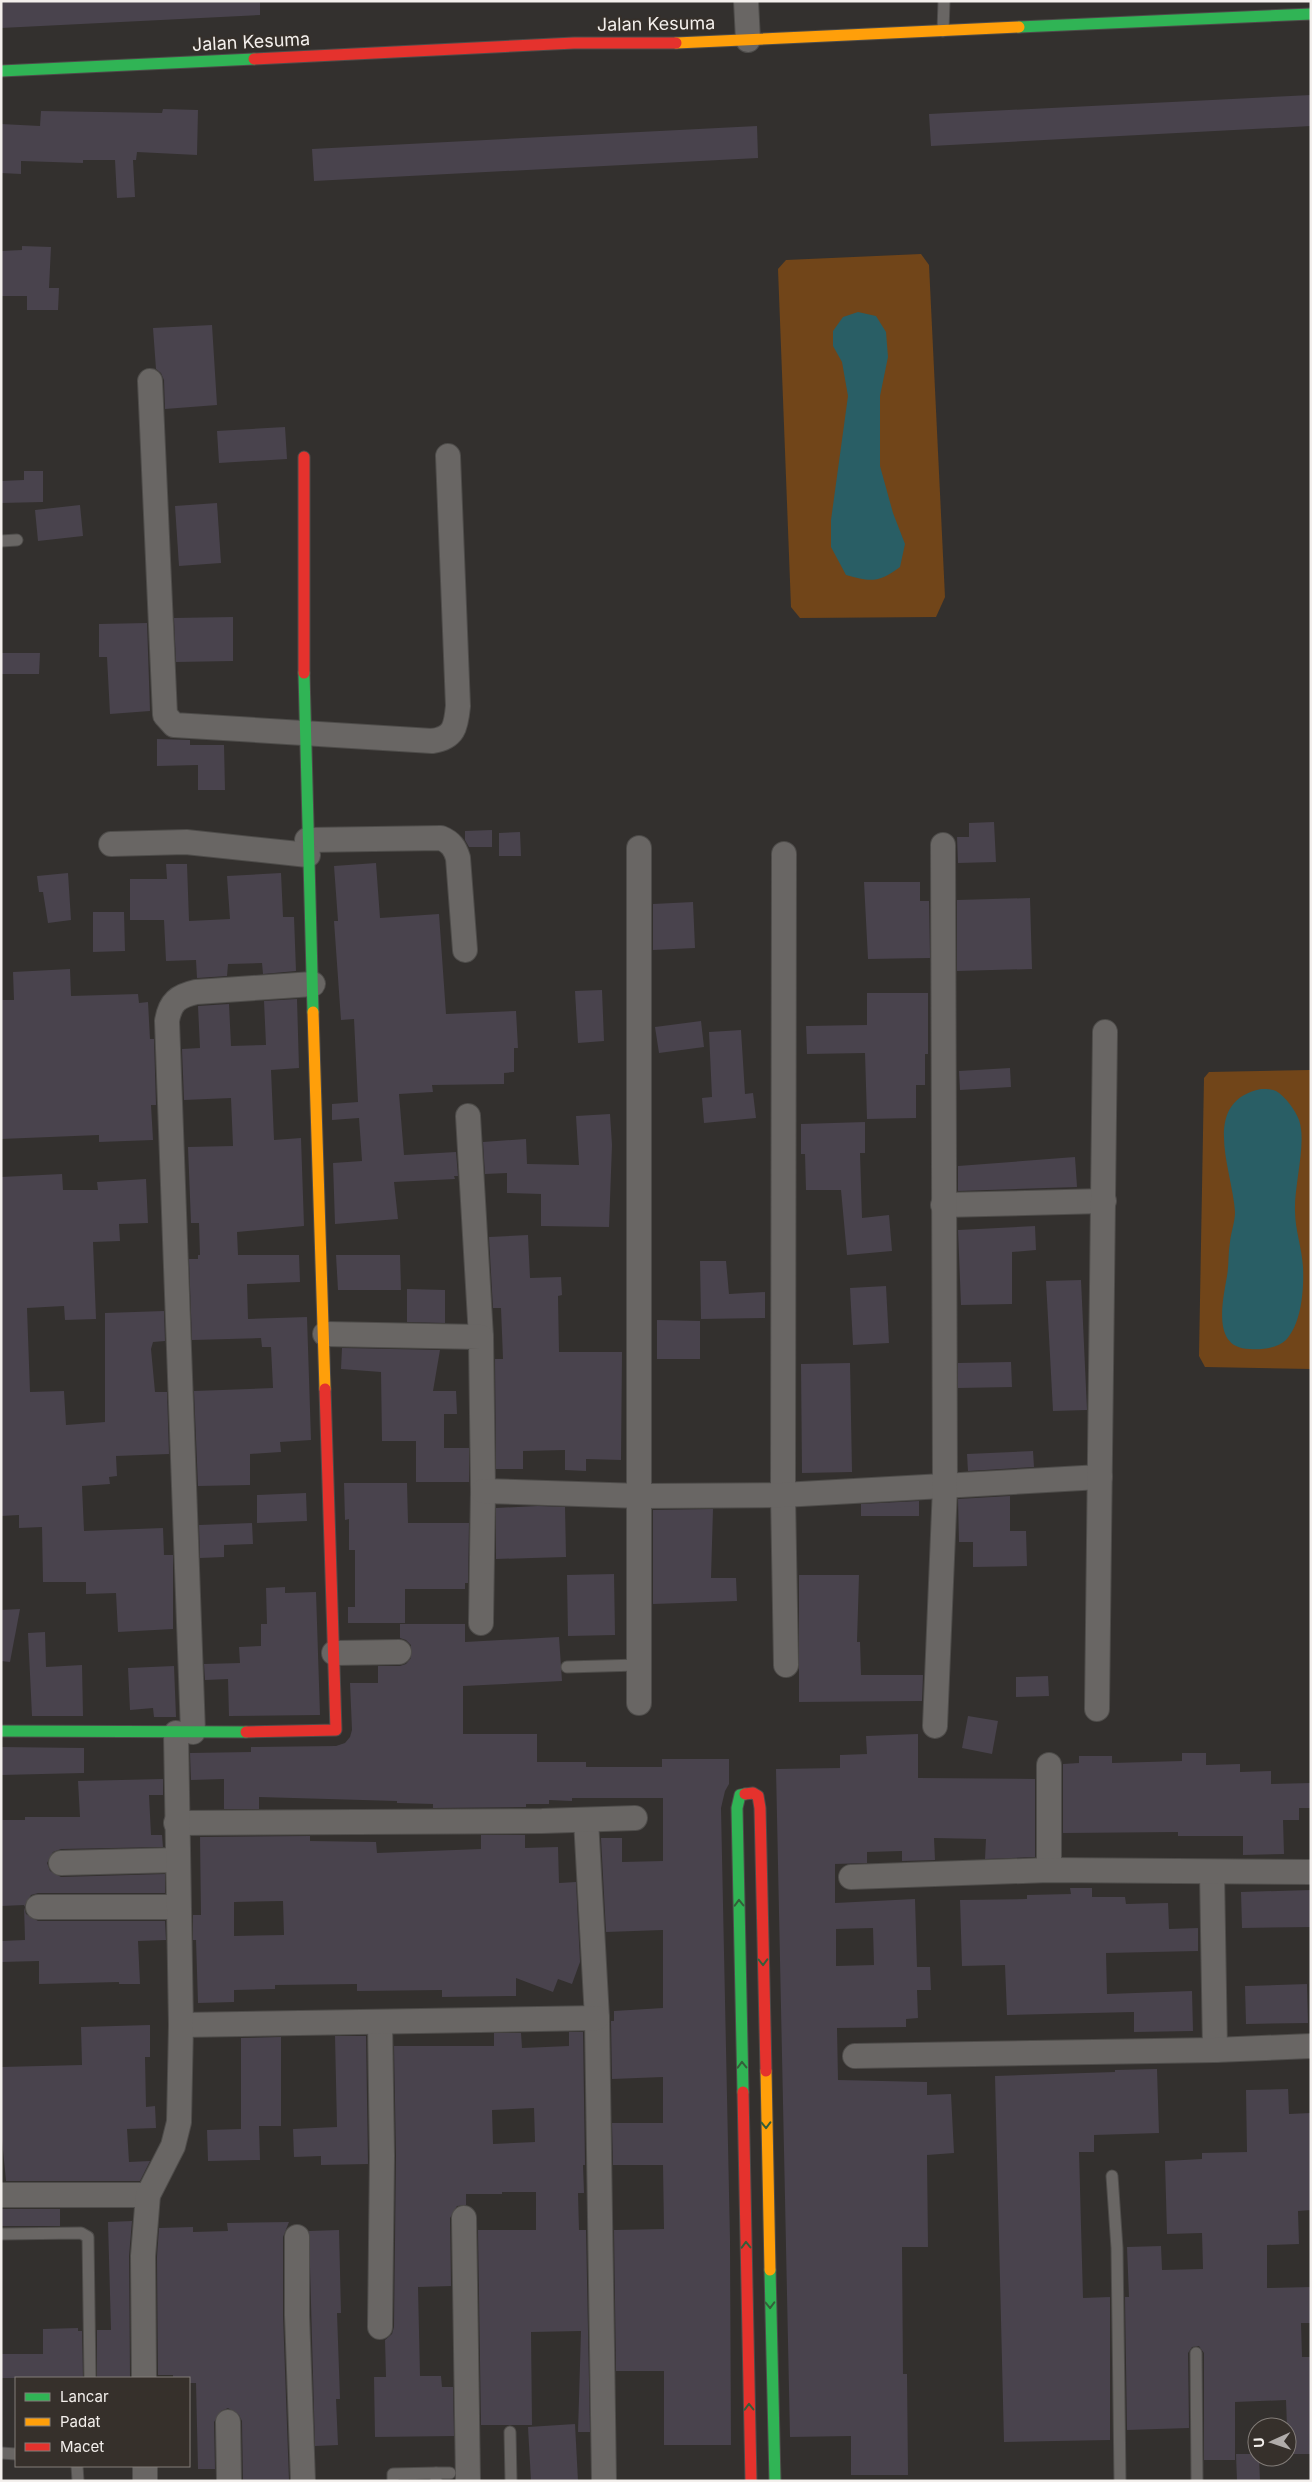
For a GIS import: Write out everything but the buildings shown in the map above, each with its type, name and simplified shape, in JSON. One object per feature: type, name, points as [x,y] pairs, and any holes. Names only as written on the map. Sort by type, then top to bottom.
[{"type":"street","points":[[746,1],[748,40]]},
{"type":"street","name":"Jalan Kesuma","points":[[1,71],[574,43],[672,43],[1311,14]]},
{"type":"street","points":[[150,381],[165,715],[174,725],[185,728],[432,741],[443,740],[452,732],[458,706],[448,456]]},
{"type":"street","points":[[1,1731],[184,1733],[336,1730],[325,1334],[304,733],[304,457]]},
{"type":"street","points":[[111,844],[441,838],[447,840],[455,850],[458,858],[465,950]]},
{"type":"street","points":[[935,1726],[945,1487],[943,845]]},
{"type":"street","points":[[639,848],[641,1496],[639,1703]]},
{"type":"street","points":[[784,854],[783,1495],[786,1665]]},
{"type":"street","points":[[144,2377],[143,2256],[148,2195],[178,2133],[181,2025],[176,1823],[184,1733],[166,1021],[168,1010],[173,1001],[180,996],[196,992],[312,984]]},
{"type":"street","points":[[1097,1709],[1105,1032]]},
{"type":"street","points":[[468,1116],[481,1337],[483,1491],[481,1623]]},
{"type":"street","points":[[943,1205],[1104,1202]]},
{"type":"street","points":[[325,1334],[481,1337]]},
{"type":"street","points":[[483,1491],[641,1496],[783,1495],[1100,1477]]},
{"type":"street","points":[[334,1653],[399,1652]]},
{"type":"street","points":[[1049,1765],[1050,1870]]},
{"type":"street","points":[[751,2481],[754,2084],[760,1808],[758,1796],[753,1793],[740,1795],[737,1802],[754,2084],[775,2481]]},
{"type":"street","points":[[176,1823],[634,1818]]},
{"type":"street","points":[[586,1820],[597,2018],[604,2481]]},
{"type":"street","points":[[61,1863],[177,1860]]},
{"type":"street","points":[[851,1877],[1050,1870],[1311,1872]]},
{"type":"street","points":[[1212,1872],[1215,2050]]},
{"type":"street","points":[[38,1907],[178,1907]]},
{"type":"street","points":[[181,2025],[597,2018]]},
{"type":"street","points":[[380,2022],[380,2327]]},
{"type":"street","points":[[855,2056],[1215,2050],[1311,2046]]},
{"type":"street","points":[[1,2195],[148,2195]]},
{"type":"street","points":[[459,2477],[464,2218]]},
{"type":"street","points":[[297,2237],[297,2315],[303,2481]]},
{"type":"street","points":[[228,2422],[229,2481]]},
{"type":"street","points":[[145,2467],[145,2481]]},
{"type":"lane","points":[[943,31],[944,1]]},
{"type":"lane","points":[[1,542],[17,540]]},
{"type":"lane","points":[[567,1667],[638,1665]]},
{"type":"lane","points":[[1112,2176],[1117,2248],[1120,2481]]},
{"type":"lane","points":[[1,2234],[81,2233],[88,2237],[90,2377]]},
{"type":"lane","points":[[1196,2353],[1197,2481]]},
{"type":"lane","points":[[510,2432],[512,2481]]},
{"type":"lane","points":[[1,2453],[15,2454]]},
{"type":"lane","points":[[77,2467],[78,2481]]},
{"type":"lane","points":[[393,2481],[393,2474],[459,2477]]},
{"type":"shaded area","points":[[921,254],[929,265],[945,597],[936,617],[800,618],[791,607],[778,269],[786,260]]},
{"type":"shaded area","points":[[1310,1070],[1311,1369],[1205,1367],[1199,1356],[1204,1078],[1209,1072]]},
{"type":"water","points":[[858,312],[876,316],[886,332],[888,357],[880,396],[880,466],[893,513],[905,544],[900,567],[886,576],[874,580],[846,575],[831,547],[831,520],[848,396],[842,362],[833,346],[833,331],[843,317]]},
{"type":"water","points":[[1261,1089],[1274,1090],[1283,1096],[1295,1112],[1301,1129],[1302,1140],[1295,1211],[1303,1267],[1303,1285],[1299,1315],[1286,1340],[1274,1347],[1250,1349],[1238,1347],[1229,1341],[1222,1322],[1229,1246],[1235,1212],[1224,1140],[1225,1123],[1230,1108],[1242,1096]]},
{"type":"traffic: fast","points":[[1019,27],[1311,14]]},
{"type":"traffic: fast","points":[[1,71],[254,59]]},
{"type":"traffic: fast","points":[[304,673],[313,1012]]},
{"type":"traffic: fast","points":[[1,1731],[246,1732]]},
{"type":"traffic: fast","points":[[743,2092],[737,1808],[740,1795],[745,1794]]},
{"type":"traffic: fast","points":[[770,2270],[775,2481]]},
{"type":"traffic: slow","points":[[676,43],[1019,27]]},
{"type":"traffic: slow","points":[[313,1012],[325,1389]]},
{"type":"traffic: slow","points":[[766,2071],[770,2270]]},
{"type":"traffic: jam","points":[[254,59],[574,43],[676,43]]},
{"type":"traffic: jam","points":[[304,457],[304,673]]},
{"type":"traffic: jam","points":[[246,1732],[336,1730],[325,1389]]},
{"type":"traffic: jam","points":[[745,1794],[753,1793],[758,1796],[760,1808],[766,2071]]},
{"type":"traffic: jam","points":[[743,2092],[751,2481]]}]
